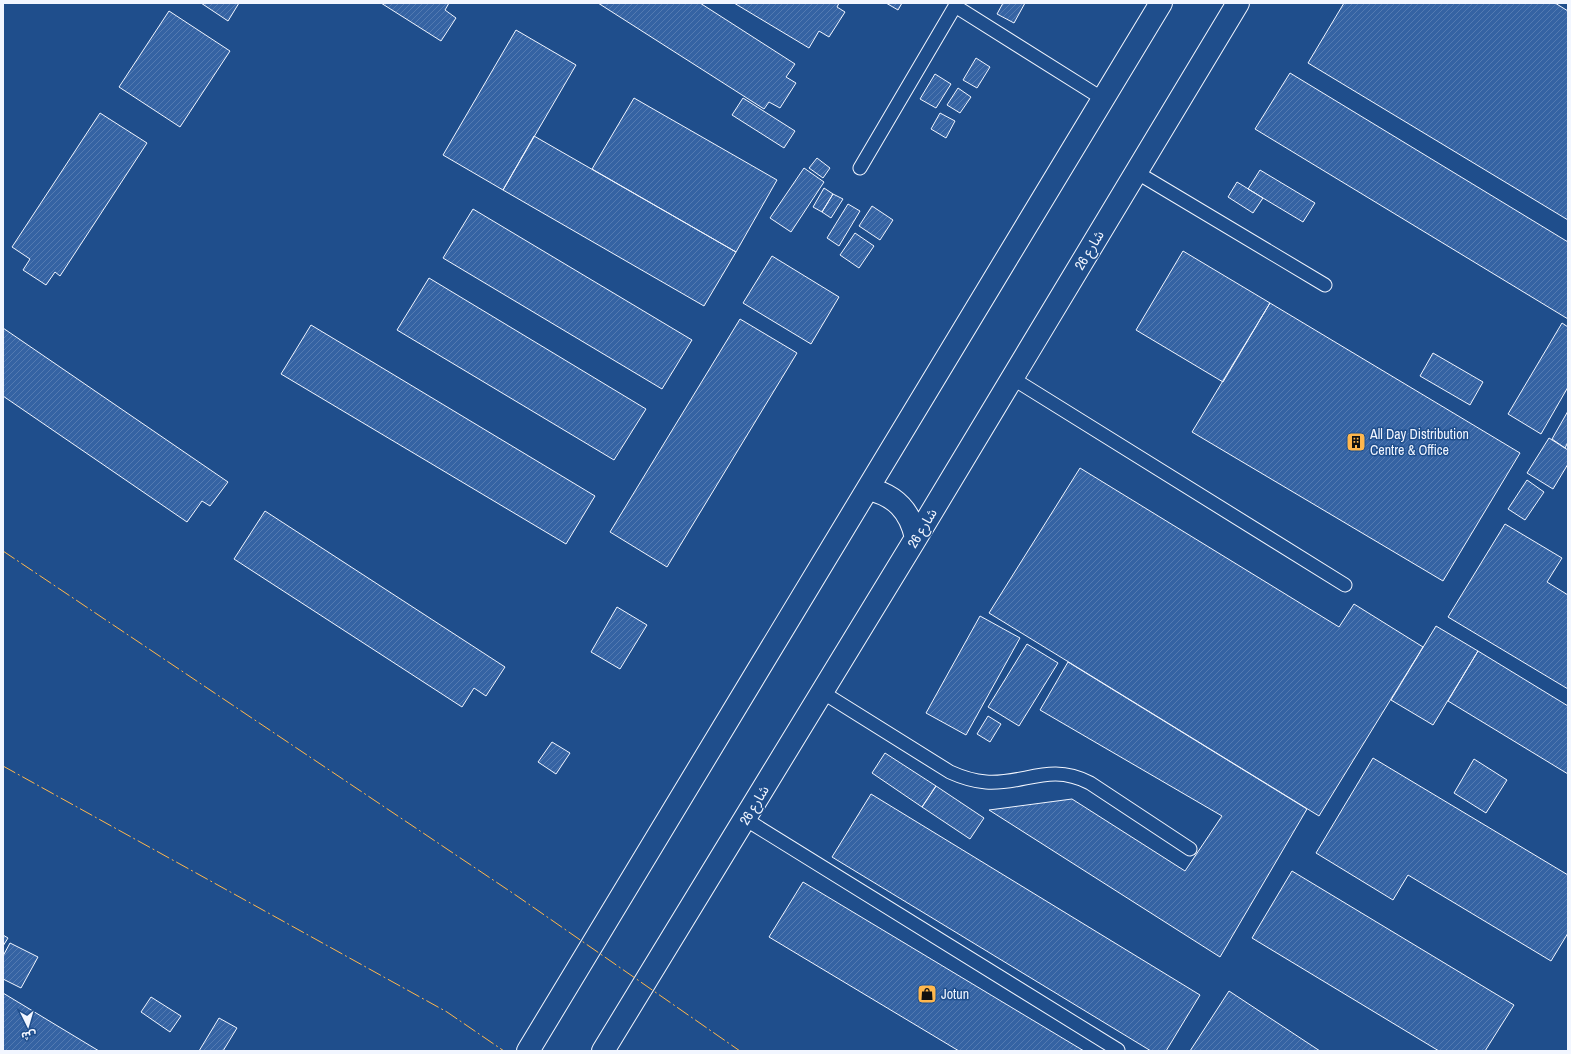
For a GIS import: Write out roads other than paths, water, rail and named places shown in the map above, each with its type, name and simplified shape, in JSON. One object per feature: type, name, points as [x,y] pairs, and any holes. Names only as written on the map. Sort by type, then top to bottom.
[{"type":"street","points":[[528,1051],[1161,3]]},
{"type":"street","name":"شارع 26","points":[[603,1051],[916,538],[1238,3]]},
{"type":"street","points":[[868,489],[880,492],[900,505],[908,515],[916,538]]},
{"type":"lane","points":[[860,168],[956,4],[1103,99]]},
{"type":"lane","points":[[1136,172],[1325,285]]},
{"type":"lane","points":[[1012,378],[1345,585]]},
{"type":"lane","points":[[822,692],[950,772],[962,777],[987,782],[1056,773],[1079,777],[1190,849]]},
{"type":"lane","points":[[745,819],[1118,1050]]},
{"type":"place","name":"All Day Distribution Centre & Office","points":[[1356,442]]},
{"type":"place","name":"Jotun","points":[[927,994]]}]
